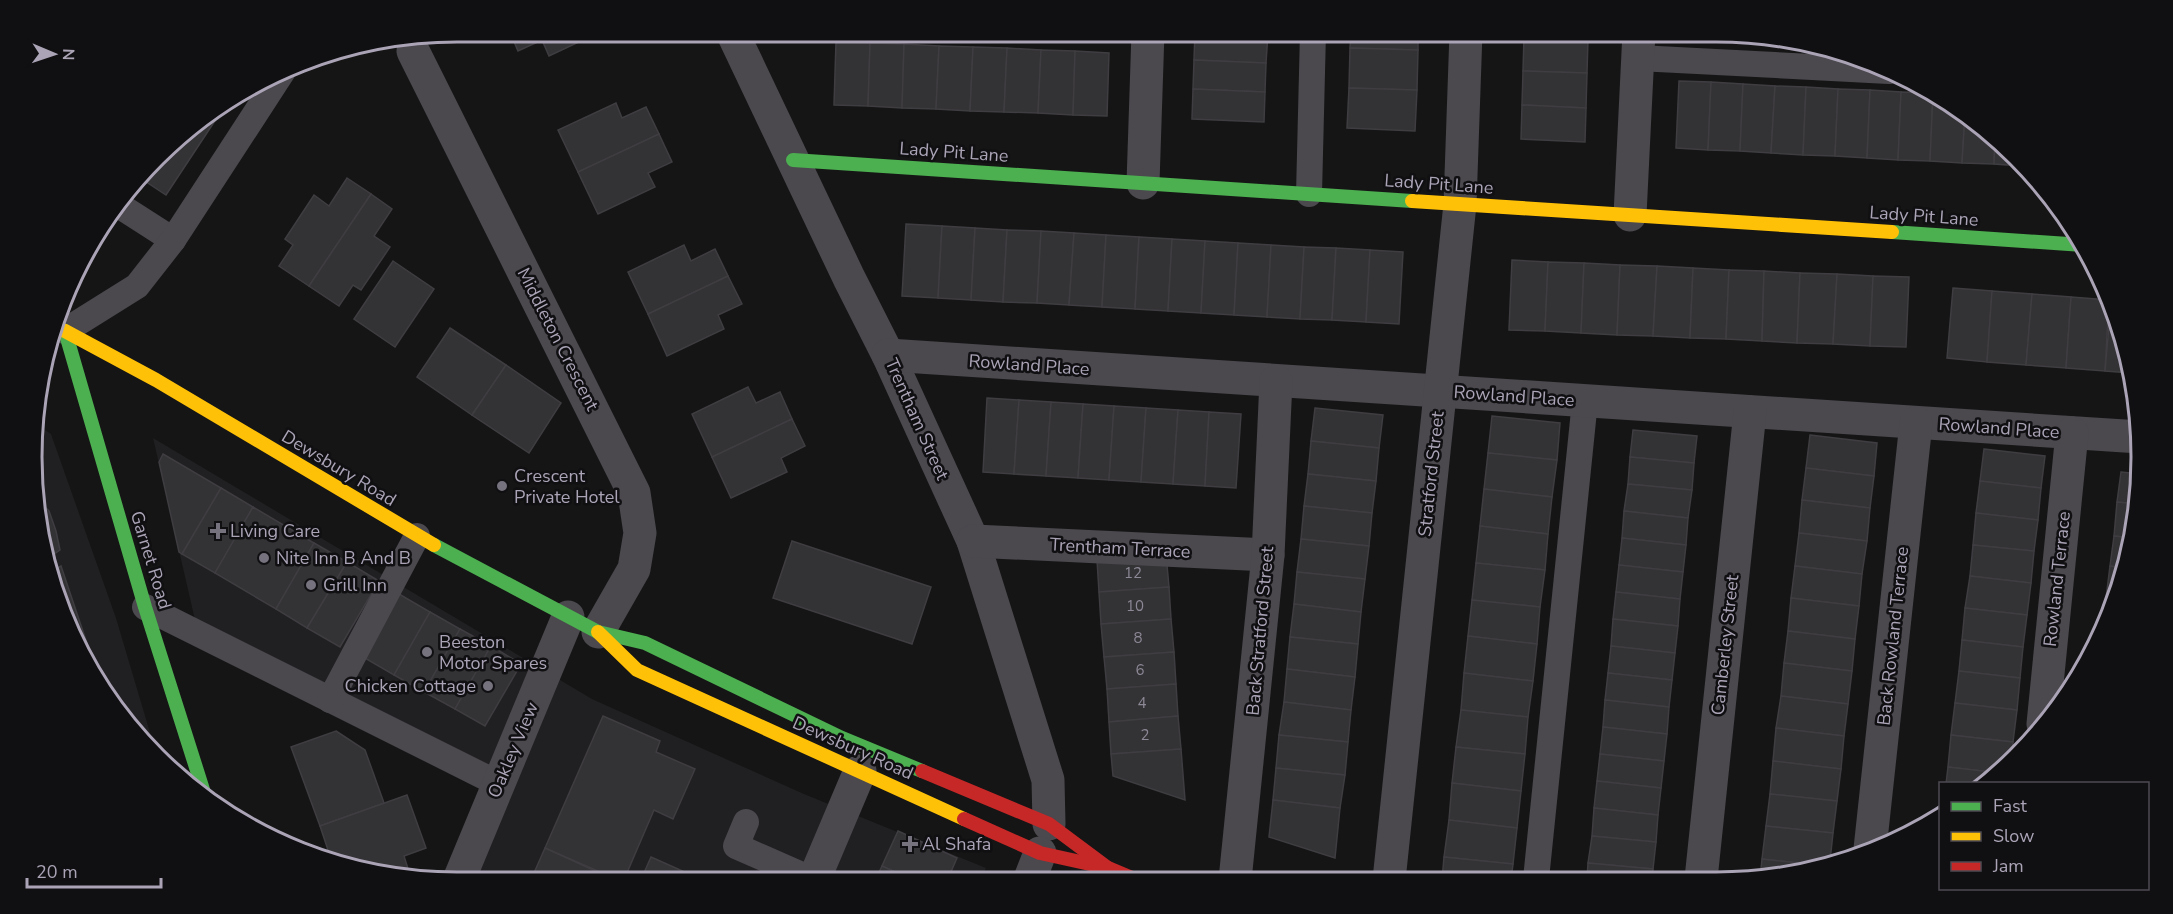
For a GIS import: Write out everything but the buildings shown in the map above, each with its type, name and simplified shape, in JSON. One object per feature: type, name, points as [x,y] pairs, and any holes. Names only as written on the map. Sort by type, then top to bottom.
[{"type":"main road","name":"Lady Pit Lane","points":[[793,160],[2072,244]]},
{"type":"main road","name":"Dewsbury Road","points":[[61,333],[156,380],[417,536],[568,617],[598,632],[645,643],[842,738],[1039,853],[1108,868]]},
{"type":"main road","name":"Garnet Road","points":[[59,341],[201,784]]},
{"type":"main road","name":"Dewsbury Road","points":[[598,632],[637,670],[1039,853],[1118,872]]},
{"type":"street","name":"Trentham Street","points":[[737,42],[888,355],[973,541],[1048,780],[1039,853]]},
{"type":"street","points":[[1143,183],[1148,42]]},
{"type":"street","name":"Stratford Street","points":[[1390,872],[1460,204],[1466,42]]},
{"type":"street","name":"Middleton Crescent","points":[[411,45],[634,492],[640,533],[634,569],[598,632]]},
{"type":"street","points":[[1630,215],[1639,45]]},
{"type":"street","name":"Rowland Place","points":[[888,355],[2130,436]]},
{"type":"street","name":"Back Stratford Street","points":[[1236,872],[1268,555],[1276,381]]},
{"type":"street","name":"Camberley Street","points":[[1702,872],[1750,412]]},
{"type":"street","name":"Back Rowland Terrace","points":[[1871,842],[1916,423]]},
{"type":"street","name":"Rowland Terrace","points":[[2044,711],[2072,433]]},
{"type":"street","name":"Trentham Terrace","points":[[973,541],[1268,555]]},
{"type":"street","name":"Oakley View","points":[[462,872],[568,617]]},
{"type":"street","points":[[817,872],[860,771]]},
{"type":"lane","points":[[1309,194],[1313,42]]},
{"type":"lane","points":[[1639,45],[1856,67]]},
{"type":"lane","points":[[64,325],[137,286],[173,240],[273,85]]},
{"type":"lane","points":[[124,209],[173,240]]},
{"type":"lane","points":[[1537,872],[1585,401]]},
{"type":"lane","points":[[330,700],[417,536]]},
{"type":"lane","points":[[146,607],[499,784]]},
{"type":"lane","points":[[746,822],[736,846],[793,872]]},
{"type":"shaded area","points":[[43,429],[51,434],[116,618],[152,738],[112,688],[85,641],[64,590],[50,538],[46,511],[42,457]]},
{"type":"shaded area","points":[[153,438],[592,699],[804,794],[986,868],[984,872],[462,872],[498,784],[198,633]]},
{"type":"traffic: fast","points":[[793,160],[1412,201]]},
{"type":"traffic: fast","points":[[1892,232],[2072,244]]},
{"type":"traffic: fast","points":[[65,331],[145,607],[201,784]]},
{"type":"traffic: fast","points":[[434,545],[598,632],[645,643],[842,738],[922,771]]},
{"type":"traffic: slow","points":[[1412,201],[1892,232]]},
{"type":"traffic: slow","points":[[62,330],[156,380],[434,545]]},
{"type":"traffic: slow","points":[[598,632],[637,670],[964,819]]},
{"type":"traffic: jam","points":[[922,771],[1049,824],[1108,868]]},
{"type":"traffic: jam","points":[[964,819],[1040,853],[1118,872]]},
{"type":"place","name":"Crescent Private Hotel","points":[[502,486]]},
{"type":"place","name":"Living Care","points":[[218,531]]},
{"type":"place","name":"Nite Inn B And B","points":[[264,558]]},
{"type":"place","name":"Grill Inn","points":[[311,585]]},
{"type":"place","name":"Beeston Motor Spares","points":[[427,652]]},
{"type":"place","name":"Chicken Cottage","points":[[488,686]]},
{"type":"place","name":"Al Shafa","points":[[910,844]]}]
